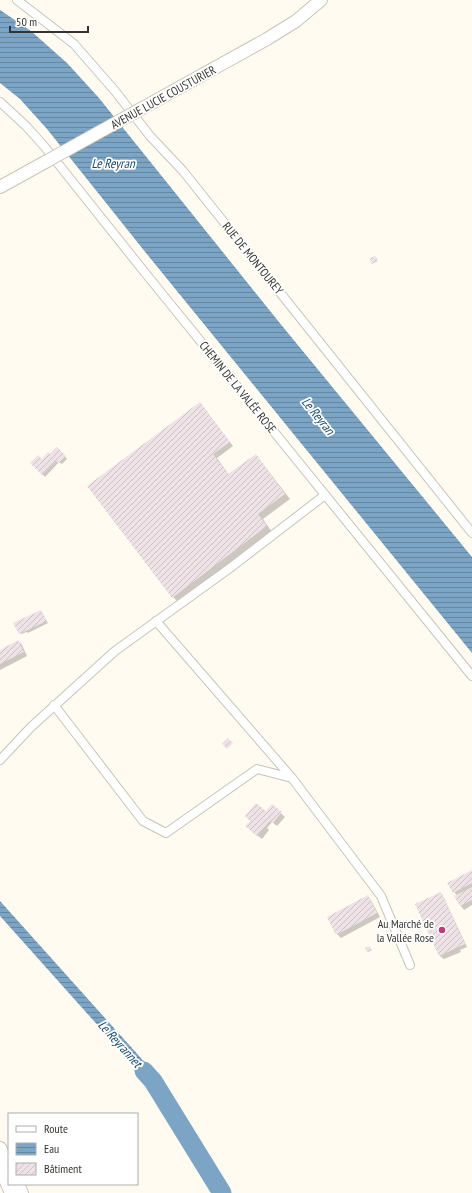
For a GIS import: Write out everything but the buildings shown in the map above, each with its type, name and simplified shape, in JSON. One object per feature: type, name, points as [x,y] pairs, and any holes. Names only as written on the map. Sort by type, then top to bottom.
[{"type":"main road","name":"AVENUE LUCIE COUSTURIER","points":[[0,187],[267,39],[296,21],[321,0]]},
{"type":"main road","points":[[0,1148],[8,1164]]},
{"type":"main road","points":[[0,1168],[11,1193]]},
{"type":"street","name":"RUE DE MONTOUREY","points":[[16,0],[74,44],[116,91],[150,136],[183,172],[472,533]]},
{"type":"street","name":"CHEMIN DE LA VALÉE ROSE","points":[[0,102],[26,126],[44,146],[472,676]]},
{"type":"street","points":[[0,760],[54,705],[115,651],[230,568],[325,495]]},
{"type":"street","points":[[156,620],[292,778],[381,896],[410,965]]},
{"type":"street","points":[[54,705],[143,821],[166,833],[257,769],[292,778]]},
{"type":"water","name":"Le Reyran","points":[[0,10],[31,31],[67,63],[99,98],[283,327],[472,557],[472,653],[146,253],[47,129],[20,99],[0,83]]},
{"type":"water","name":"Le Reyrannet","points":[[0,901],[157,1076],[161,1091],[156,1094],[152,1086],[0,916]]},
{"type":"waterway","name":"Le Reyrannet","points":[[144,1071],[153,1081],[222,1193]]},
{"type":"place","name":"Au Marché de la Vallée Rose","points":[[442,930]]}]
